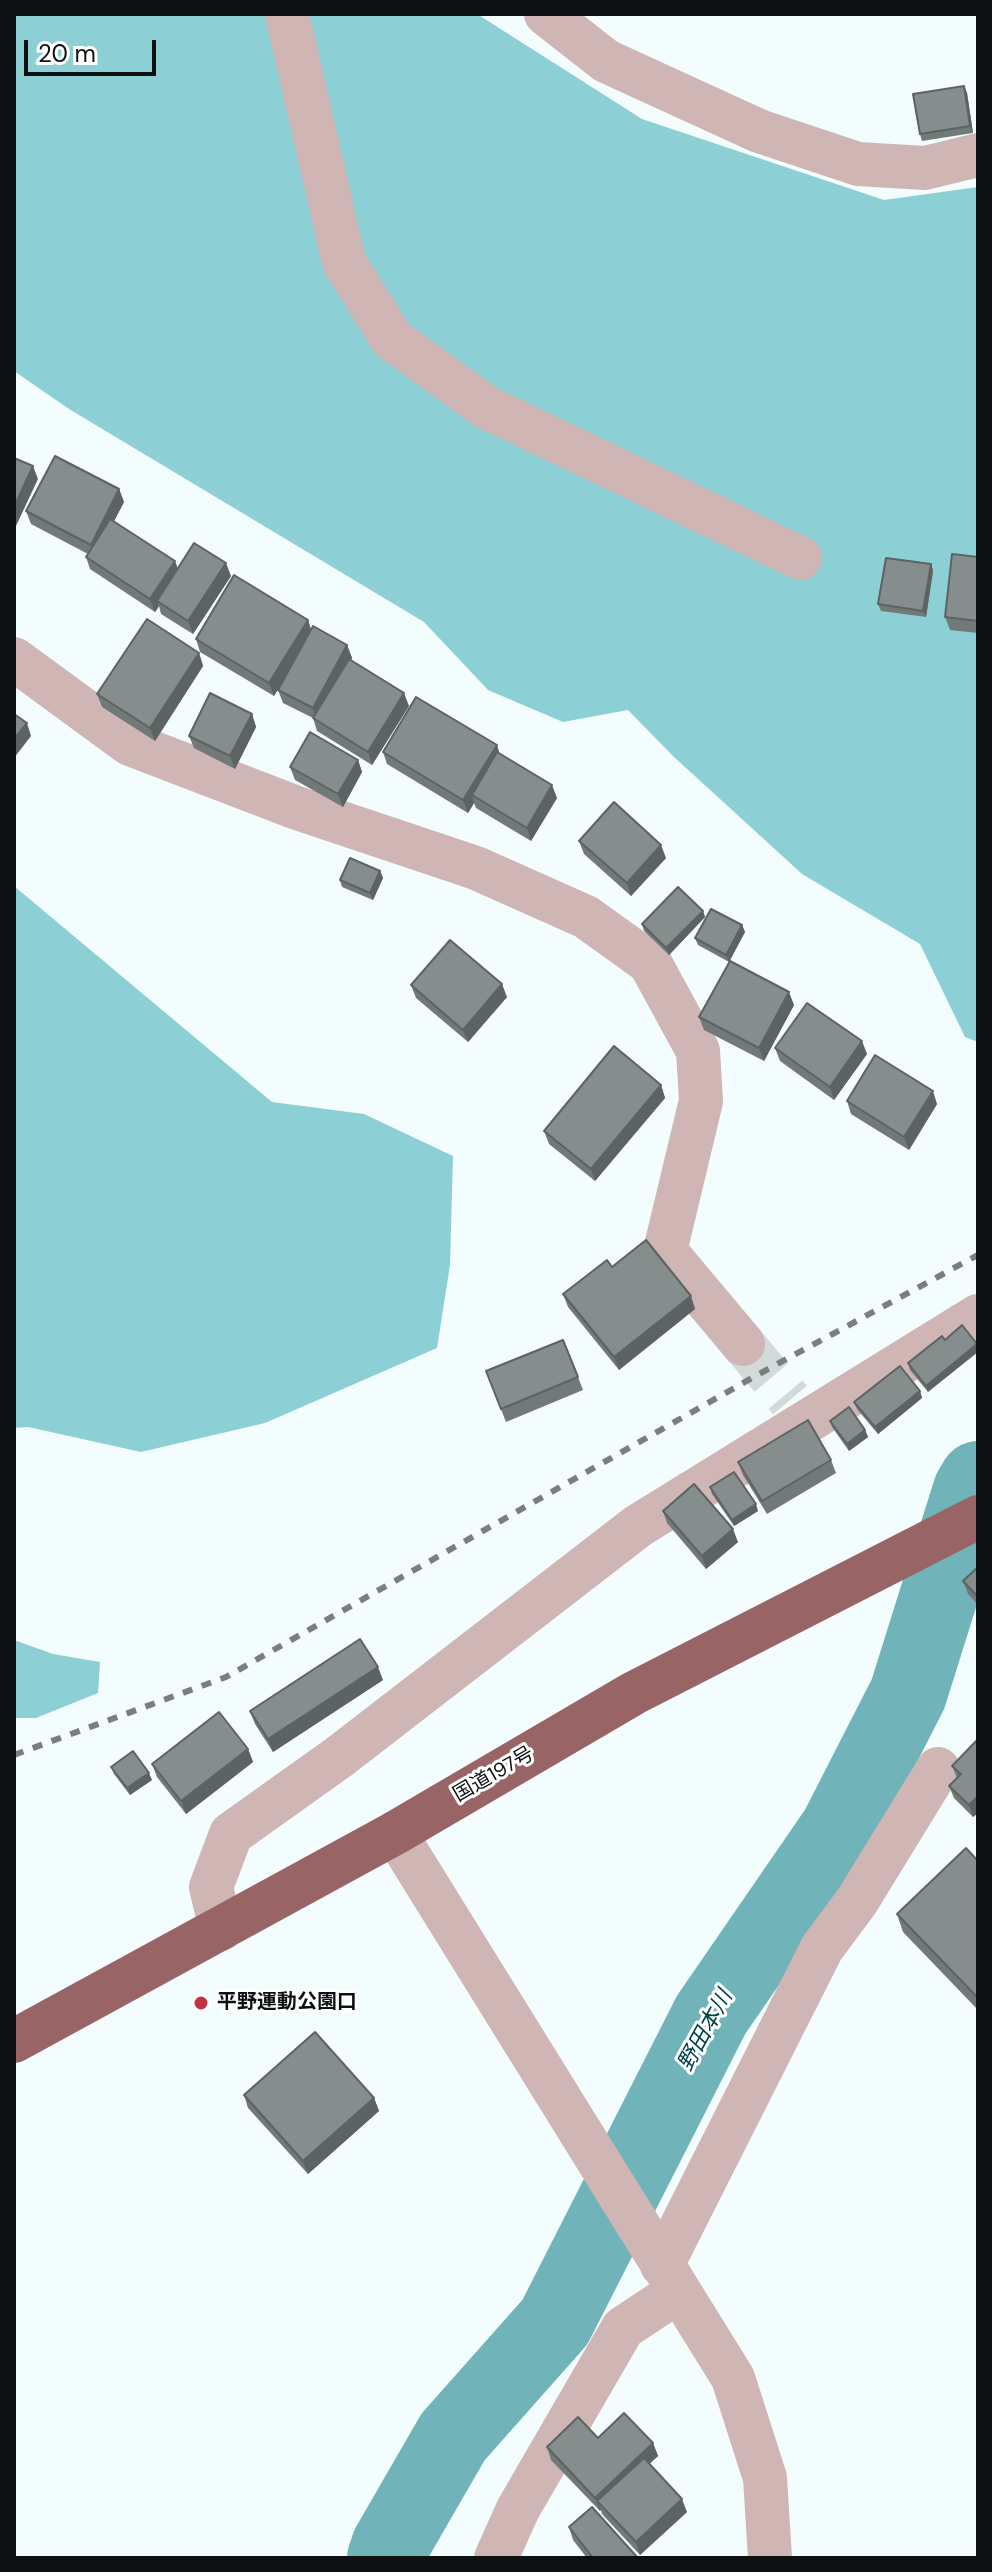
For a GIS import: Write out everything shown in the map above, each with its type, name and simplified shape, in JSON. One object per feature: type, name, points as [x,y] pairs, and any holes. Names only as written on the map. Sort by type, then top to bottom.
[{"type":"highway","name":"国道197号","points":[[14,2041],[395,1833],[634,1693],[978,1517]]},
{"type":"street","points":[[287,14],[344,262],[392,339],[486,407],[800,558]]},
{"type":"street","points":[[546,14],[606,61],[759,131],[858,164],[925,168],[978,155]]},
{"type":"street","points":[[14,659],[130,744],[297,808],[476,868],[586,917],[650,963],[698,1051],[701,1101],[665,1251],[743,1344]]},
{"type":"street","points":[[221,1929],[211,1887],[231,1834],[339,1757],[638,1526],[799,1410],[978,1316]]},
{"type":"street","points":[[496,2558],[518,2509],[623,2328],[664,2267],[822,1948],[857,1901],[938,1769]]},
{"type":"street","points":[[395,1833],[733,2378],[765,2478],[770,2558]]},
{"type":"shaded area","points":[[14,14],[477,14],[642,119],[884,200],[978,187],[978,1042],[965,1037],[920,944],[802,874],[673,756],[628,710],[563,722],[488,690],[424,622],[69,409],[14,371]]},
{"type":"shaded area","points":[[14,886],[272,1102],[364,1114],[453,1156],[450,1265],[437,1348],[265,1423],[141,1452],[28,1427],[14,1428]]},
{"type":"shaded area","points":[[14,1640],[53,1654],[100,1662],[98,1693],[36,1718],[14,1718]]},
{"type":"building","points":[[964,86],[970,126],[920,134],[913,94]]},
{"type":"building","points":[[55,456],[119,489],[91,545],[26,511]]},
{"type":"building","points":[[14,458],[33,466],[14,507]]},
{"type":"building","points":[[110,519],[175,561],[150,599],[86,557]]},
{"type":"building","points":[[194,543],[226,563],[188,621],[157,601]]},
{"type":"building","points":[[952,554],[978,557],[978,621],[945,617]]},
{"type":"building","points":[[886,558],[931,564],[923,611],[878,604]]},
{"type":"building","points":[[234,575],[308,620],[269,683],[196,639]]},
{"type":"building","points":[[147,619],[199,653],[150,728],[97,694]]},
{"type":"building","points":[[313,626],[347,645],[313,708],[278,690]]},
{"type":"building","points":[[349,659],[404,693],[368,752],[313,718]]},
{"type":"building","points":[[210,693],[252,714],[230,756],[189,736]]},
{"type":"building","points":[[416,697],[497,745],[463,800],[383,752]]},
{"type":"building","points":[[14,714],[27,723],[14,739]]},
{"type":"building","points":[[310,732],[358,760],[338,794],[290,767]]},
{"type":"building","points":[[497,752],[552,785],[527,828],[472,795]]},
{"type":"building","points":[[614,802],[661,845],[627,883],[579,841]]},
{"type":"building","points":[[350,858],[380,871],[370,893],[340,880]]},
{"type":"building","points":[[678,887],[703,911],[666,948],[642,924]]},
{"type":"building","points":[[711,909],[742,925],[726,955],[695,938]]},
{"type":"building","points":[[450,940],[502,984],[463,1030],[411,985]]},
{"type":"building","points":[[730,961],[789,992],[759,1048],[699,1017]]},
{"type":"building","points":[[807,1003],[862,1041],[830,1087],[775,1048]]},
{"type":"building","points":[[614,1046],[661,1085],[591,1169],[544,1131]]},
{"type":"building","points":[[875,1055],[933,1091],[904,1137],[847,1101]]},
{"type":"building","points":[[646,1240],[691,1296],[614,1357],[563,1294],[607,1260],[612,1267]]},
{"type":"building","points":[[962,1325],[977,1344],[926,1386],[908,1363],[942,1336],[945,1340]]},
{"type":"building","points":[[563,1340],[578,1377],[501,1409],[486,1371]]},
{"type":"building","points":[[900,1366],[920,1391],[875,1427],[854,1402]]},
{"type":"building","points":[[849,1407],[865,1430],[847,1444],[830,1421]]},
{"type":"building","points":[[808,1420],[831,1460],[762,1501],[738,1462]]},
{"type":"building","points":[[734,1472],[756,1504],[732,1520],[710,1487]]},
{"type":"building","points":[[694,1484],[733,1529],[702,1556],[663,1511]]},
{"type":"building","points":[[978,1567],[978,1597],[963,1581]]},
{"type":"building","points":[[360,1639],[378,1667],[268,1739],[250,1711]]},
{"type":"building","points":[[219,1712],[248,1749],[181,1801],[152,1764]]},
{"type":"building","points":[[978,1739],[978,1796],[969,1805],[949,1786],[961,1774],[952,1766]]},
{"type":"building","points":[[133,1751],[149,1773],[127,1788],[111,1767]]},
{"type":"building","points":[[966,1848],[978,1861],[978,1998],[897,1914]]},
{"type":"building","points":[[315,2032],[374,2098],[303,2161],[244,2095]]},
{"type":"building","points":[[624,2413],[653,2443],[595,2498],[547,2447],[578,2417],[598,2438]]},
{"type":"building","points":[[644,2458],[682,2499],[636,2542],[597,2501]]},
{"type":"building","points":[[592,2507],[638,2558],[593,2558],[569,2527]]},
{"type":"waterway","name":"野田本川","points":[[386,2558],[453,2437],[555,2322],[711,2015],[839,1829],[908,1694],[972,1490],[978,1480]]},
{"type":"tunnel","points":[[743,1344],[790,1400]]},
{"type":"railway","points":[[14,1755],[226,1677],[759,1374],[978,1255]]},
{"type":"place","name":"平野運動公園口","points":[[201,2003]]}]
